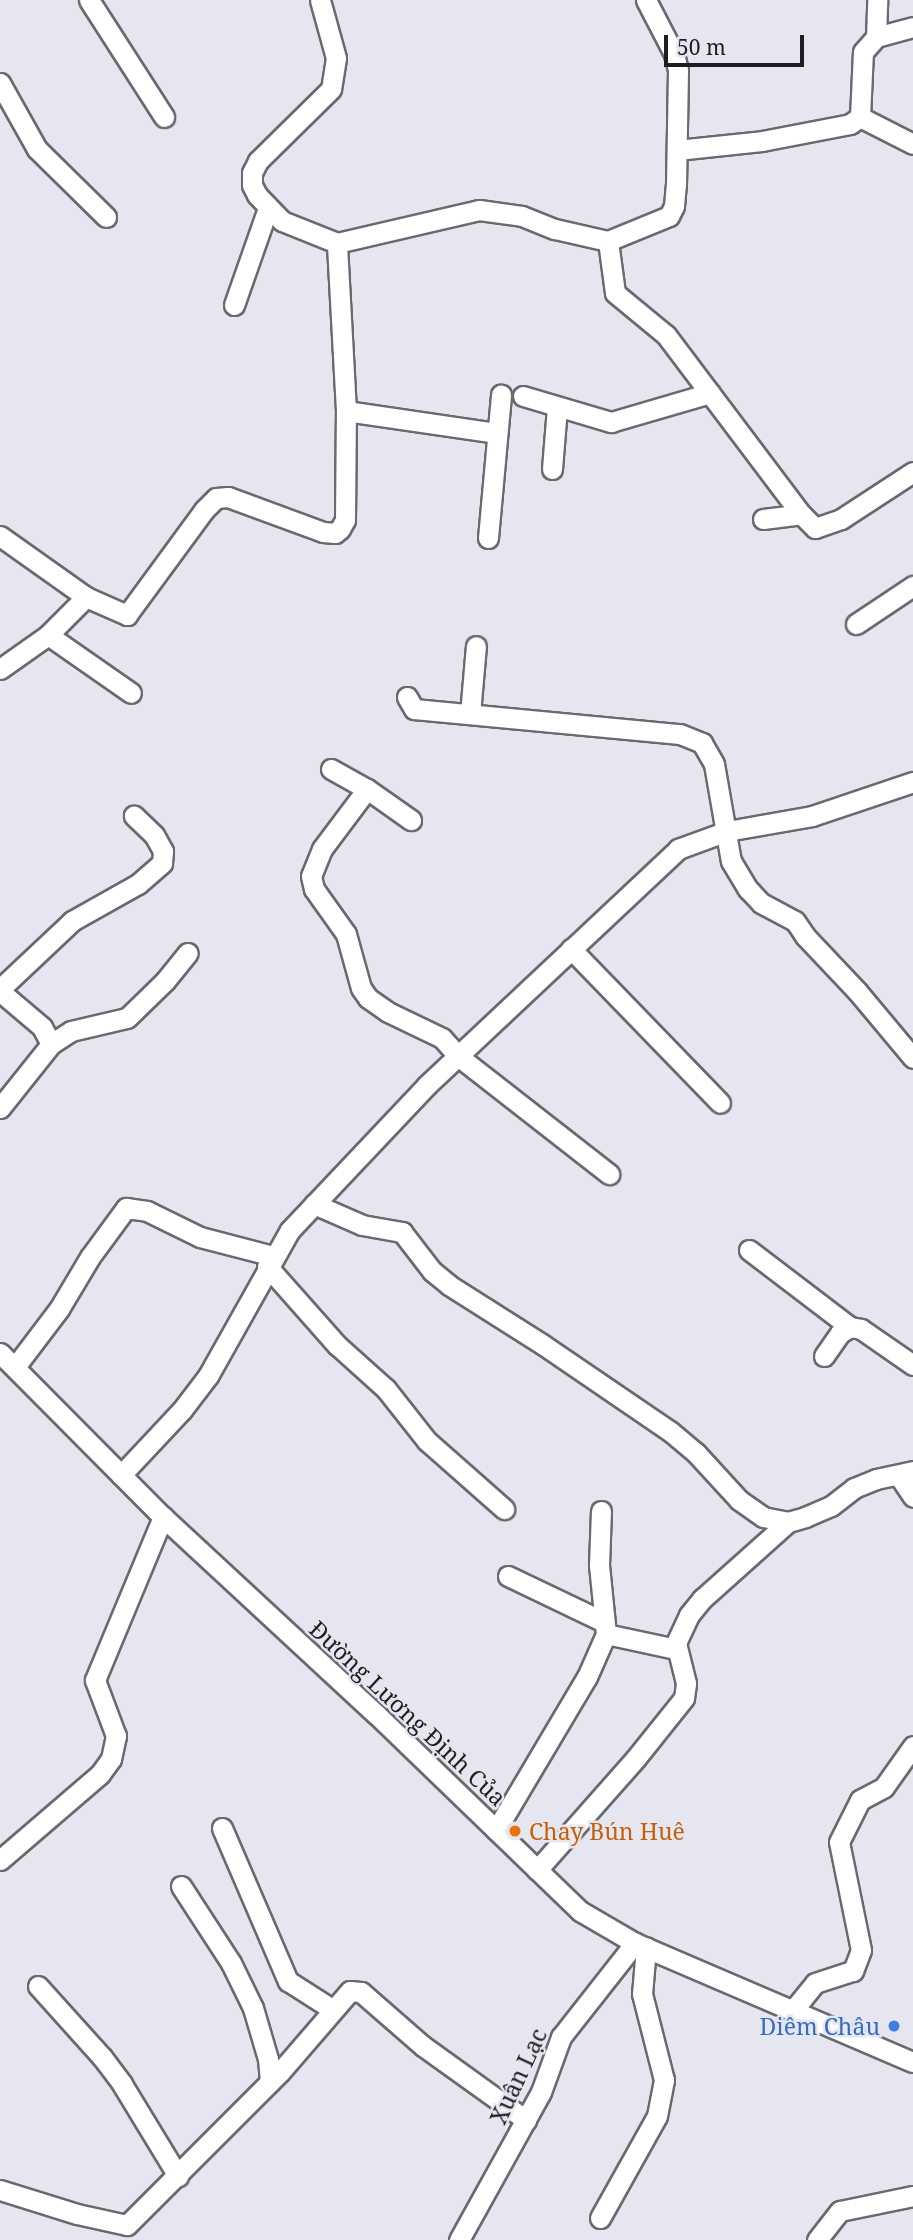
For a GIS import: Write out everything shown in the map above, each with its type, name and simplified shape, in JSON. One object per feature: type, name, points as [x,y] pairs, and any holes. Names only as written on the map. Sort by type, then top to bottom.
[{"type":"street","points":[[89,0],[164,117]]},
{"type":"street","points":[[320,0],[336,58],[335,76],[326,98],[258,161],[252,173],[252,185],[268,208],[282,221],[337,243],[479,210],[522,216],[555,229],[608,241],[669,216],[674,206],[678,70],[674,54],[646,0]]},
{"type":"street","points":[[876,37],[877,0]]},
{"type":"street","points":[[860,117],[863,52],[876,37],[913,27]]},
{"type":"street","points":[[0,83],[37,149],[106,217]]},
{"type":"street","points":[[677,150],[762,141],[850,124],[860,117]]},
{"type":"street","points":[[860,117],[913,145]]},
{"type":"street","points":[[234,305],[268,208]]},
{"type":"street","points":[[608,241],[615,293],[666,335],[801,514],[815,528],[841,519],[913,472]]},
{"type":"street","points":[[0,536],[86,597],[127,615],[204,510],[216,498],[228,497],[291,523],[335,533],[345,520],[346,411],[337,243]]},
{"type":"street","points":[[523,396],[611,422],[710,393]]},
{"type":"street","points":[[488,538],[501,395]]},
{"type":"street","points":[[552,469],[557,407]]},
{"type":"street","points":[[346,411],[497,433]]},
{"type":"street","points":[[763,519],[801,514]]},
{"type":"street","points":[[856,624],[913,586]]},
{"type":"street","points":[[0,669],[48,635],[86,597]]},
{"type":"street","points":[[48,635],[131,693]]},
{"type":"street","points":[[470,714],[476,646]]},
{"type":"street","points":[[407,697],[414,709],[680,734],[702,743],[715,764],[731,862],[748,889],[761,903],[795,920],[913,1058]]},
{"type":"street","points":[[331,768],[411,820]]},
{"type":"street","points":[[121,1475],[182,1410],[208,1376],[270,1261],[290,1230],[458,1056],[678,849],[727,831],[811,816],[913,782]]},
{"type":"street","points":[[367,789],[322,849],[310,876],[314,889],[346,934],[361,988],[368,999],[388,1013],[442,1038],[458,1056],[610,1174]]},
{"type":"street","points":[[51,1044],[42,1027],[3,995],[1,988],[72,921],[138,884],[162,863],[163,851],[155,835],[134,816]]},
{"type":"street","points":[[570,949],[720,1103]]},
{"type":"street","points":[[0,1108],[51,1044],[71,1031],[127,1018],[166,981],[188,953]]},
{"type":"street","points":[[314,1204],[362,1225],[402,1232],[432,1271],[449,1285],[671,1432],[696,1453],[739,1500],[763,1517],[782,1521]]},
{"type":"street","points":[[15,1367],[60,1309],[90,1257],[127,1208],[147,1211],[200,1237],[270,1261],[337,1345],[386,1389],[427,1441],[503,1509]]},
{"type":"street","points":[[749,1250],[850,1327],[861,1329],[913,1366]]},
{"type":"street","points":[[824,1356],[840,1333],[850,1327]]},
{"type":"street","name":"Đường Lương Định Của","points":[[0,1353],[163,1517],[580,1911],[641,1945],[913,2062]]},
{"type":"street","points":[[537,1870],[684,1698],[684,1674],[676,1649],[684,1626],[702,1599],[782,1521],[831,1506],[865,1484],[906,1473],[913,1497]]},
{"type":"street","points":[[496,1830],[587,1677],[604,1628],[599,1565],[601,1511]]},
{"type":"street","points":[[0,1860],[100,1774],[111,1759],[116,1736],[95,1681],[163,1517]]},
{"type":"street","points":[[508,1576],[604,1628],[676,1649]]},
{"type":"street","points":[[794,2009],[815,1983],[853,1971],[862,1950],[839,1842],[860,1800],[884,1787],[913,1746]]},
{"type":"street","points":[[222,1828],[288,1980],[332,2009]]},
{"type":"street","points":[[181,1886],[231,1963],[253,2008],[268,2059],[270,2082]]},
{"type":"street","points":[[600,2218],[657,2116],[664,2080],[642,1994],[641,1945]]},
{"type":"street","name":"Xuân Lạc","points":[[459,2240],[541,2092],[561,2037],[641,1945]]},
{"type":"street","points":[[38,1986],[102,2057],[122,2084],[178,2176]]},
{"type":"street","points":[[0,2190],[130,2232],[178,2176],[270,2082],[350,1991],[361,1992],[423,2046],[526,2120]]},
{"type":"street","points":[[817,2240],[840,2211],[913,2196]]},
{"type":"place","name":"Chay Bún Huê","points":[[515,1831]]},
{"type":"place","name":"Diêm Châu","points":[[894,2026]]}]
